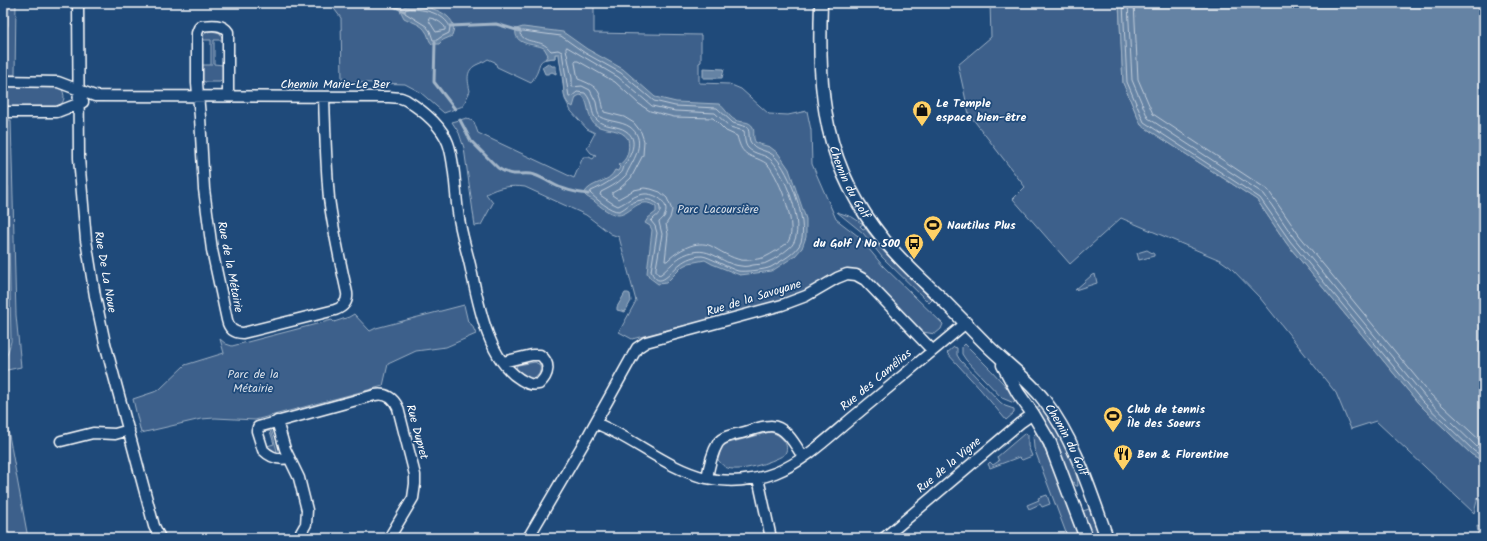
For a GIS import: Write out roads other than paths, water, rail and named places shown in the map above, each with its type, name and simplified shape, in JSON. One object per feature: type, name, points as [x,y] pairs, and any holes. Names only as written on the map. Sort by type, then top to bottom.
[{"type":"street","name":"Rue De La Noue","points":[[78,3],[80,178],[91,276],[105,343],[154,526],[160,538]]},
{"type":"street","name":"Chemin du Golf","points":[[821,3],[820,61],[822,94],[832,142],[844,176],[866,214],[885,241],[1000,358],[1031,384],[1044,400],[1062,427],[1081,468],[1107,538]]},
{"type":"street","points":[[198,96],[198,31],[201,26],[218,26],[225,27],[228,32],[228,96]]},
{"type":"street","name":"Chemin Marie-Le Ber","points":[[3,82],[58,82],[96,96],[394,97],[404,99],[436,125],[445,136],[450,149],[460,225],[482,319],[490,340],[503,362]]},
{"type":"street","name":"Chemin Marie-Le Ber","points":[[3,112],[57,112],[96,96]]},
{"type":"street","name":"Rue de la Métairie","points":[[198,96],[204,190],[215,266],[228,324],[234,331],[243,334],[335,310],[342,307],[346,301],[347,293],[336,240],[326,163],[324,97]]},
{"type":"street","name":"Rue de la Savoyane","points":[[528,538],[633,355],[642,345],[651,341],[782,305],[811,294],[837,278],[847,274],[861,277],[932,350]]},
{"type":"street","name":"Rue des Camélias","points":[[595,423],[611,430],[672,466],[689,473],[707,478],[728,480],[758,478],[783,469],[819,446],[966,323]]},
{"type":"street","name":"Chemin du Golf","points":[[1000,358],[1018,393],[1033,414],[1053,450],[1086,538]]},
{"type":"street","name":"Rue Dupret","points":[[288,458],[282,459],[272,457],[265,453],[261,448],[258,428],[261,425],[376,394],[385,395],[393,399],[398,408],[416,480],[413,498],[389,538]]},
{"type":"street","name":"Rue de la Vigne","points":[[884,538],[1020,423],[1033,414]]},
{"type":"street","points":[[277,421],[288,458],[299,478],[307,510],[306,524],[298,538]]},
{"type":"street","points":[[707,478],[714,452],[721,440],[728,436],[766,427],[774,426],[782,430],[790,438],[803,457]]},
{"type":"street","points":[[61,441],[93,433],[115,434],[129,430]]},
{"type":"street","points":[[758,478],[771,538]]},
{"type":"water","points":[[1119,3],[1484,3],[1484,462],[1471,454],[1419,404],[1287,244],[1257,200],[1141,125],[1123,83]]},
{"type":"water","points":[[409,5],[432,9],[447,16],[452,21],[454,28],[452,36],[443,40],[439,44],[432,44],[422,27],[404,18],[400,10],[401,8]]},
{"type":"water","points":[[523,27],[563,32],[587,49],[623,69],[655,97],[676,102],[719,104],[733,119],[749,123],[753,127],[754,139],[756,143],[770,147],[778,153],[789,169],[806,219],[806,237],[802,248],[795,256],[772,271],[740,275],[705,260],[689,263],[683,266],[666,283],[658,284],[650,278],[647,273],[652,230],[650,226],[645,223],[648,218],[656,212],[656,207],[645,203],[640,204],[623,214],[618,215],[605,210],[584,194],[591,187],[612,175],[615,170],[618,171],[620,167],[618,165],[624,161],[628,154],[628,139],[622,133],[601,128],[594,124],[583,96],[580,95],[576,97],[573,107],[569,105],[564,95],[559,54],[555,54],[555,58],[545,59],[548,55],[544,48],[521,41],[516,34],[516,29]]},
{"type":"water","points":[[548,63],[552,66],[556,66],[556,74],[552,72],[545,74],[542,67]]},
{"type":"water","points":[[703,68],[724,69],[722,78],[703,78]]},
{"type":"water","points":[[625,293],[630,294],[631,301],[625,312],[617,310],[617,307]]},
{"type":"waterway","points":[[387,3],[404,11]]},
{"type":"waterway","points":[[450,26],[496,24],[520,31]]},
{"type":"waterway","points":[[435,42],[434,82],[455,109]]},
{"type":"waterway","points":[[460,120],[471,141],[498,168],[503,171],[511,174],[531,174],[564,189],[588,194]]},
{"type":"place","name":"Le Temple espace bien-être","points":[[922,127]]},
{"type":"place","name":"Nautilus Plus","points":[[933,242]]},
{"type":"place","name":"du Golf / No 500","points":[[914,260]]},
{"type":"place","name":"Club de tennis Île des Soeurs","points":[[1113,433]]},
{"type":"place","name":"Ben & Florentine","points":[[1123,471]]},
{"type":"park label","name":"Parc Lacoursière","points":[[718,209]]},
{"type":"park label","name":"Parc de la Métairie","points":[[253,381]]}]
